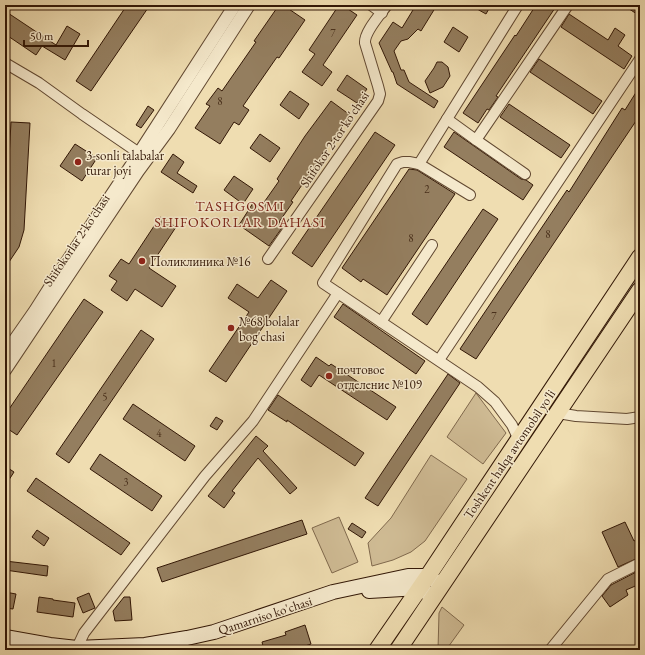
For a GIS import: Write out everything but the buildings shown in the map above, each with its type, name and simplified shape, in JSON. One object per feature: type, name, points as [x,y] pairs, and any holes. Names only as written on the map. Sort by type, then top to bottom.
[{"type":"highway","name":"Toshkent halqa avtomobil yo'li","points":[[377,650],[424,582],[640,257]]},
{"type":"highway","name":"Toshkent halqa avtomobil yo'li","points":[[398,650],[640,290]]},
{"type":"highway","points":[[519,440],[533,449]]},
{"type":"highway","points":[[488,486],[502,496]]},
{"type":"main road","name":"Qamarniso ko'chasi","points":[[5,637],[71,649],[145,647],[214,632],[333,592],[408,576],[424,582]]},
{"type":"main road","name":"Qamarniso ko'chasi","points":[[158,650],[214,640],[350,593],[424,582]]},
{"type":"main road","points":[[424,582],[438,592]]},
{"type":"main road","points":[[5,644],[41,650]]},
{"type":"street","name":"Shifokorlar 2-ko'chasi","points":[[5,354],[35,311],[235,5]]},
{"type":"street","name":"Shifokorlar 2-ko'chasi","points":[[5,370],[138,171],[169,129],[249,5]]},
{"type":"street","points":[[371,5],[384,9]]},
{"type":"street","points":[[419,164],[518,5]]},
{"type":"street","points":[[476,140],[568,5]]},
{"type":"street","name":"Shifokor 2-tor ko'chasi","points":[[268,259],[378,102],[380,94],[365,43],[365,38],[384,9]]},
{"type":"street","points":[[439,360],[640,59]]},
{"type":"street","points":[[5,63],[40,83],[139,153]]},
{"type":"street","points":[[447,119],[525,174]]},
{"type":"street","points":[[470,194],[419,164],[403,162],[397,164],[324,283],[478,387],[495,402],[512,425],[519,440]]},
{"type":"street","points":[[381,322],[432,245]]},
{"type":"street","points":[[71,649],[204,476],[253,421],[338,293]]},
{"type":"street","points":[[558,413],[576,416],[627,419],[640,417]]},
{"type":"street","points":[[550,650],[608,579],[640,563]]},
{"type":"shaded area","points":[[640,271],[640,280],[539,431],[535,428]]},
{"type":"shaded area","points":[[476,393],[506,433],[483,464],[447,437]]},
{"type":"shaded area","points":[[431,455],[467,479],[425,541],[411,552],[393,560],[372,566],[368,543],[391,518]]},
{"type":"shaded area","points":[[339,517],[358,562],[332,573],[312,528]]},
{"type":"shaded area","points":[[442,607],[464,625],[446,650],[438,650],[439,613]]},
{"type":"place","name":"3-sonli talabalar turar joyi","points":[[78,162]]},
{"type":"place","name":"Поликлиника №16","points":[[142,261]]},
{"type":"place","name":"№68 bolalar bog'chasi","points":[[231,328]]},
{"type":"place","name":"почтовое отделение №109","points":[[329,376]]},
{"type":"district","name":"TASHGOSMI SHIFOKORLAR DAHASI","points":[[240,214]]}]
